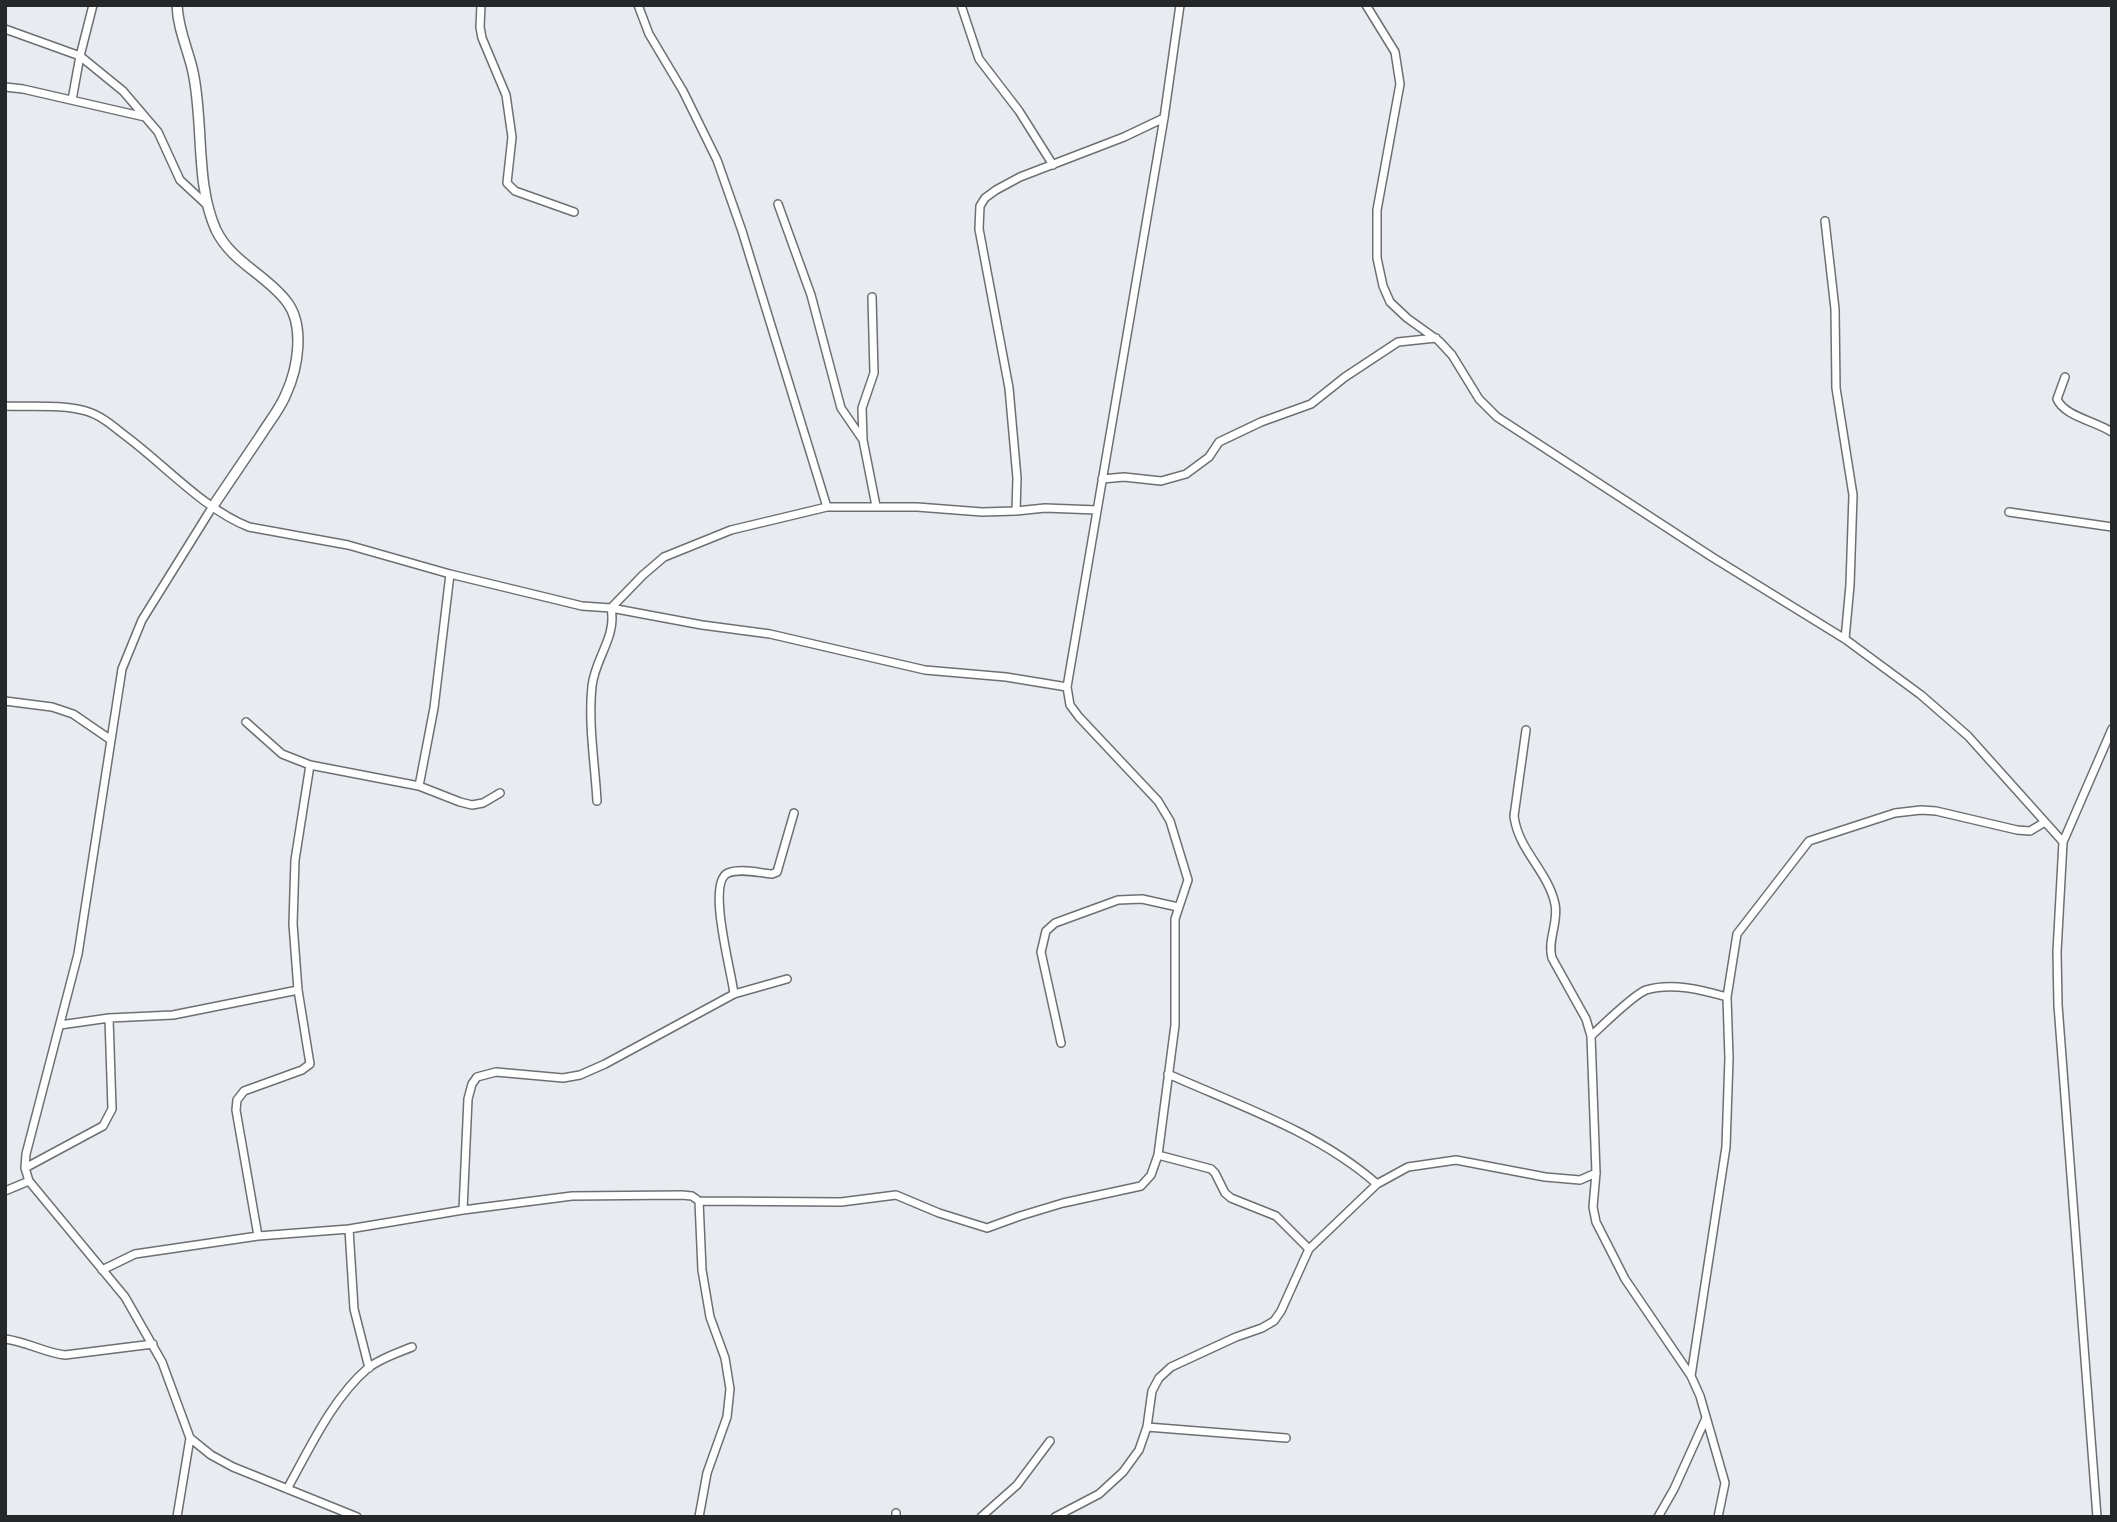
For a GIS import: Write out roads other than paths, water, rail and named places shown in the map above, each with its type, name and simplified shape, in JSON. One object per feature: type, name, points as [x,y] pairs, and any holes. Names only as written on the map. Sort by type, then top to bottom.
[{"type":"street","points":[[72,100],[93,5]]},
{"type":"street","points":[[177,5],[178,23],[193,71],[207,205],[217,232],[231,254],[274,287],[289,305],[297,322],[298,342],[286,395],[142,620],[122,670],[78,954],[26,1154],[25,1168],[29,1181],[125,1297],[153,1344],[190,1438],[211,1455],[233,1467],[357,1517]]},
{"type":"street","points":[[481,5],[482,38],[506,96],[512,137],[507,183],[514,191],[574,212]]},
{"type":"street","points":[[638,5],[649,34],[684,91],[717,160],[742,231],[827,507]]},
{"type":"street","points":[[961,5],[979,59],[1019,111],[1053,165]]},
{"type":"street","points":[[102,1270],[135,1254],[258,1236],[349,1229],[463,1210],[572,1196],[682,1195],[692,1196],[699,1201],[841,1202],[896,1195],[939,1213],[987,1228],[1063,1203],[1141,1186],[1151,1175],[1158,1155],[1175,1025],[1175,919],[1188,880],[1170,821],[1142,783],[1079,717],[1070,705],[1067,687],[1164,118],[1180,5]]},
{"type":"street","points":[[1366,5],[1395,51],[1400,84],[1377,211],[1377,258],[1383,286],[1390,302],[1407,318],[1436,338],[1452,355],[1479,399],[1497,417],[1844,639],[1921,695],[1968,736],[2063,842]]},
{"type":"street","points":[[5,29],[80,56],[123,91],[158,132],[180,180],[207,205]]},
{"type":"street","points":[[5,87],[145,117]]},
{"type":"street","points":[[1016,511],[1017,478],[1009,388],[979,229],[980,206],[985,198],[996,190],[1020,177],[1124,137],[1164,118]]},
{"type":"street","points":[[778,204],[811,295],[841,408],[863,440]]},
{"type":"street","points":[[1825,221],[1835,309],[1836,388],[1853,495],[1850,585],[1844,639]]},
{"type":"street","points":[[872,297],[874,373],[862,408],[863,440],[876,506]]},
{"type":"street","points":[[1102,479],[1124,477],[1161,481],[1186,474],[1209,457],[1219,442],[1261,422],[1311,404],[1345,377],[1398,342],[1436,338]]},
{"type":"street","points":[[2065,377],[2057,399],[2060,407],[2112,432]]},
{"type":"street","points":[[5,406],[85,410],[102,418],[213,506],[236,522],[249,527],[348,545],[450,574],[582,606],[611,608],[770,634],[925,670],[1006,677],[1067,687]]},
{"type":"street","points":[[611,608],[664,557],[731,530],[827,507],[1097,510]]},
{"type":"street","points":[[2009,512],[2112,527]]},
{"type":"street","points":[[419,786],[434,708],[450,574]]},
{"type":"street","points":[[597,802],[592,694],[598,664],[614,621],[611,608]]},
{"type":"street","points":[[5,701],[52,707],[73,714],[111,740]]},
{"type":"street","points":[[246,722],[282,754],[310,765],[419,786],[472,805],[483,803],[500,793]]},
{"type":"street","points":[[2097,1517],[2058,1005],[2057,952],[2063,842],[2112,729]]},
{"type":"street","points":[[1526,730],[1514,816],[1515,829],[1519,841],[1543,876],[1552,895],[1556,907],[1550,948],[1552,958],[1586,1018],[1591,1036],[1594,1058],[1596,1173],[1593,1208],[1601,1235],[1625,1279],[1691,1376],[1700,1396],[1725,1483],[1718,1517]]},
{"type":"street","points":[[258,1236],[236,1110],[237,1100],[244,1091],[302,1070],[310,1064],[298,990],[293,924],[295,860],[310,765]]},
{"type":"street","points":[[1691,1376],[1726,1147],[1729,1058],[1727,997],[1737,934],[1809,841],[1895,813],[1921,810],[1937,811],[2017,830],[2030,831],[2045,821]]},
{"type":"street","points":[[734,994],[720,920],[721,878],[727,873],[735,872],[777,872],[794,813]]},
{"type":"street","points":[[1061,1042],[1041,952],[1046,931],[1055,923],[1118,900],[1142,899],[1178,907]]},
{"type":"street","points":[[463,1210],[468,1099],[477,1077],[496,1072],[563,1078],[580,1075],[734,994],[787,979]]},
{"type":"street","points":[[1591,1036],[1645,990],[1671,987],[1697,989],[1727,997]]},
{"type":"street","points":[[60,1025],[109,1018],[173,1015],[298,990]]},
{"type":"street","points":[[25,1168],[103,1126],[107,1119],[112,1109],[109,1018]]},
{"type":"street","points":[[1168,1074],[1322,1143],[1354,1164],[1377,1184]]},
{"type":"street","points":[[1158,1155],[1211,1169],[1221,1189],[1231,1198],[1276,1216],[1309,1249]]},
{"type":"street","points":[[1055,1517],[1099,1494],[1123,1472],[1139,1450],[1147,1427],[1152,1391],[1159,1378],[1171,1367],[1274,1321],[1309,1249],[1377,1184],[1408,1167],[1456,1160],[1580,1181],[1596,1173]]},
{"type":"street","points":[[5,1191],[29,1181]]},
{"type":"street","points":[[699,1201],[702,1270],[710,1317],[725,1358],[730,1388],[727,1417],[707,1472],[699,1517]]},
{"type":"street","points":[[349,1229],[354,1310],[369,1368]]},
{"type":"street","points":[[5,1339],[65,1355],[153,1344]]},
{"type":"street","points":[[287,1489],[337,1404],[369,1368],[384,1358],[412,1347]]},
{"type":"street","points":[[1658,1517],[1674,1489],[1706,1418]]},
{"type":"street","points":[[1147,1427],[1286,1438]]},
{"type":"street","points":[[177,1517],[190,1438]]},
{"type":"street","points":[[981,1517],[1017,1485],[1050,1441]]}]
